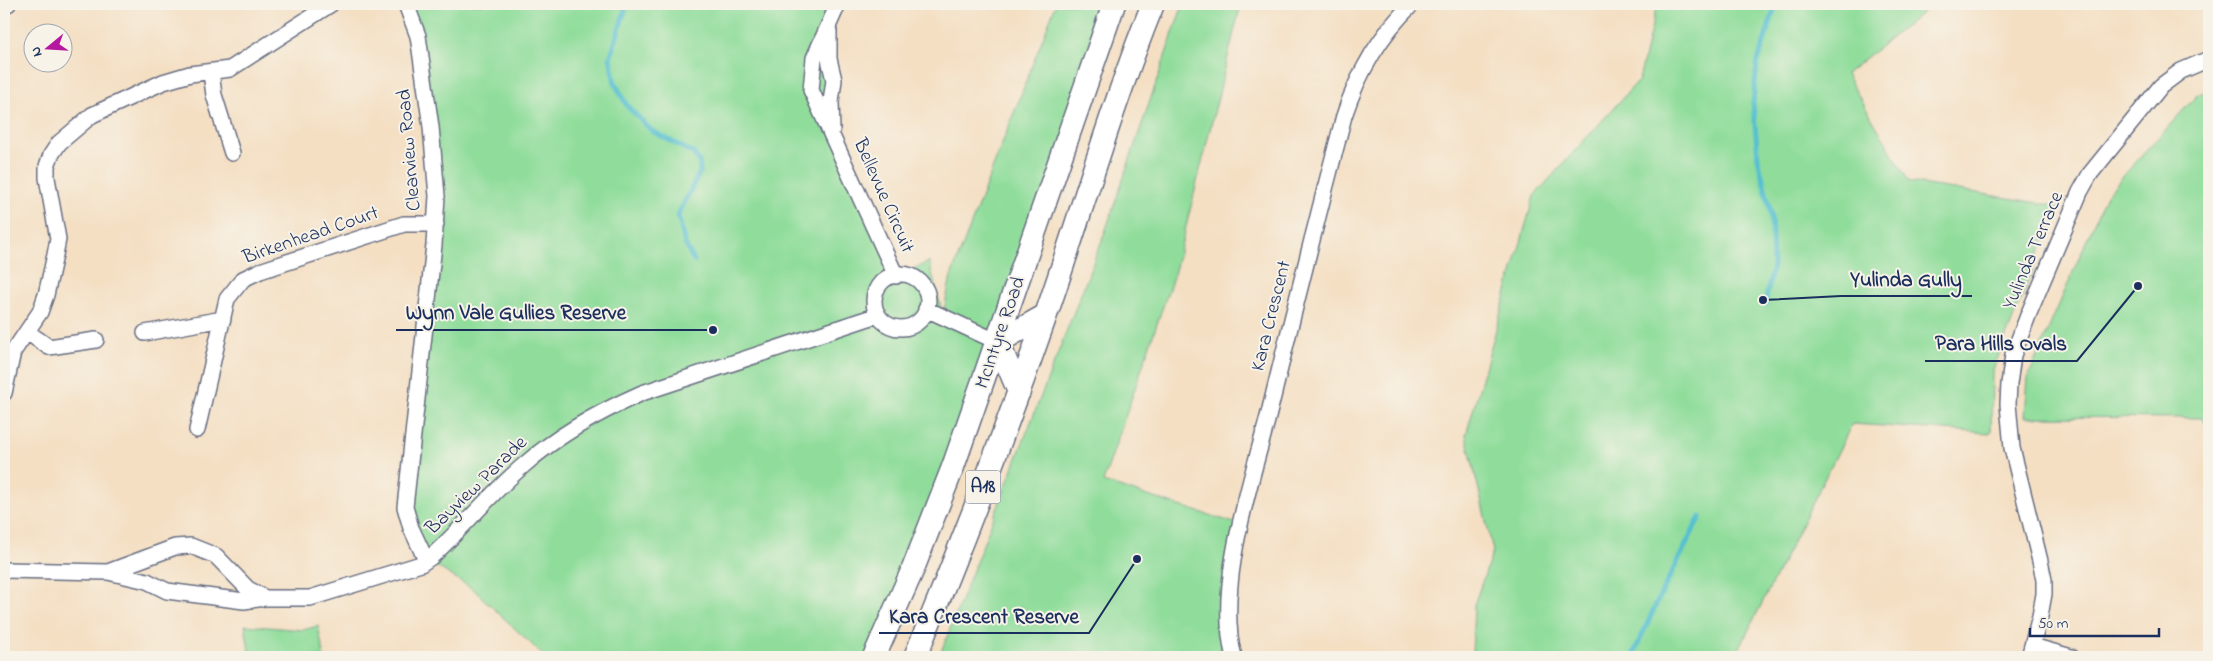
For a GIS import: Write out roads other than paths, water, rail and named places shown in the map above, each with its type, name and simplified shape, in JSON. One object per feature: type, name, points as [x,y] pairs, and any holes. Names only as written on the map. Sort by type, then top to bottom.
[{"type":"main road","name":"McIntyre Road","points":[[874,657],[913,569],[953,467],[1114,4]]},
{"type":"main road","name":"McIntyre Road","points":[[915,657],[987,477],[1018,392],[1153,4]]},
{"type":"main road","points":[[1018,392],[998,342],[1046,315]]},
{"type":"street","points":[[4,5],[8,4]]},
{"type":"street","points":[[4,393],[14,352],[40,312],[55,255],[58,238],[47,178],[47,166],[59,142],[92,115],[163,82],[190,74],[230,69],[331,4]]},
{"type":"street","name":"Clearview Road","points":[[406,4],[418,36],[431,127],[437,196],[436,224],[405,507],[411,528],[426,560]]},
{"type":"street","name":"Bellevue Circuit","points":[[838,4],[814,58],[812,90],[821,114],[832,134],[896,276]]},
{"type":"street","name":"Kara Crescent","points":[[1234,657],[1229,632],[1228,605],[1241,525],[1344,116],[1357,79],[1368,60],[1384,35],[1412,4]]},
{"type":"street","name":"Bellevue Circuit","points":[[829,27],[829,59],[834,80],[831,102],[832,134]]},
{"type":"street","name":"Yulinda Terrace","points":[[2030,652],[2040,616],[2044,594],[2044,580],[2012,448],[2008,404],[2013,355],[2080,192],[2090,174],[2161,86],[2181,71],[2209,59]]},
{"type":"street","points":[[210,73],[214,95],[232,154]]},
{"type":"street","name":"Birkenhead Court","points":[[197,430],[227,299],[243,279],[260,270],[404,224],[436,224]]},
{"type":"street","points":[[905,274],[913,277],[923,286],[927,294],[928,303],[923,317],[916,324],[907,328],[895,328],[886,324],[878,315],[874,305],[875,295],[882,282],[896,276],[905,274]]},
{"type":"street","points":[[926,309],[998,342]]},
{"type":"street","name":"Bayview Parade","points":[[4,570],[108,572],[147,581],[167,591],[244,601],[265,598],[288,600],[310,598],[426,560],[445,545],[523,465],[559,438],[595,415],[642,393],[878,315]]},
{"type":"street","points":[[144,333],[222,318]]},
{"type":"street","points":[[27,332],[49,347],[96,340]]},
{"type":"street","name":"Bayview Parade","points":[[108,572],[175,547],[191,546],[216,556],[248,589],[265,598]]},
{"type":"street","points":[[2030,652],[2070,657]]},
{"type":"waterway","points":[[627,4],[610,58],[615,83],[627,106],[652,131],[693,153],[699,161],[700,172],[678,215],[685,244],[694,261]]},
{"type":"waterway","points":[[1765,304],[1773,265],[1771,214],[1758,158],[1753,103],[1757,64],[1776,4]]},
{"type":"waterway","points":[[1632,657],[1700,517]]},
{"type":"place","name":"Para Hills Ovals","points":[[2138,286]]},
{"type":"place","name":"Yulinda Gully","points":[[1763,300]]},
{"type":"place","name":"Wynn Vale Gullies Reserve","points":[[713,330]]},
{"type":"place","name":"Kara Crescent Reserve","points":[[1137,559]]}]
